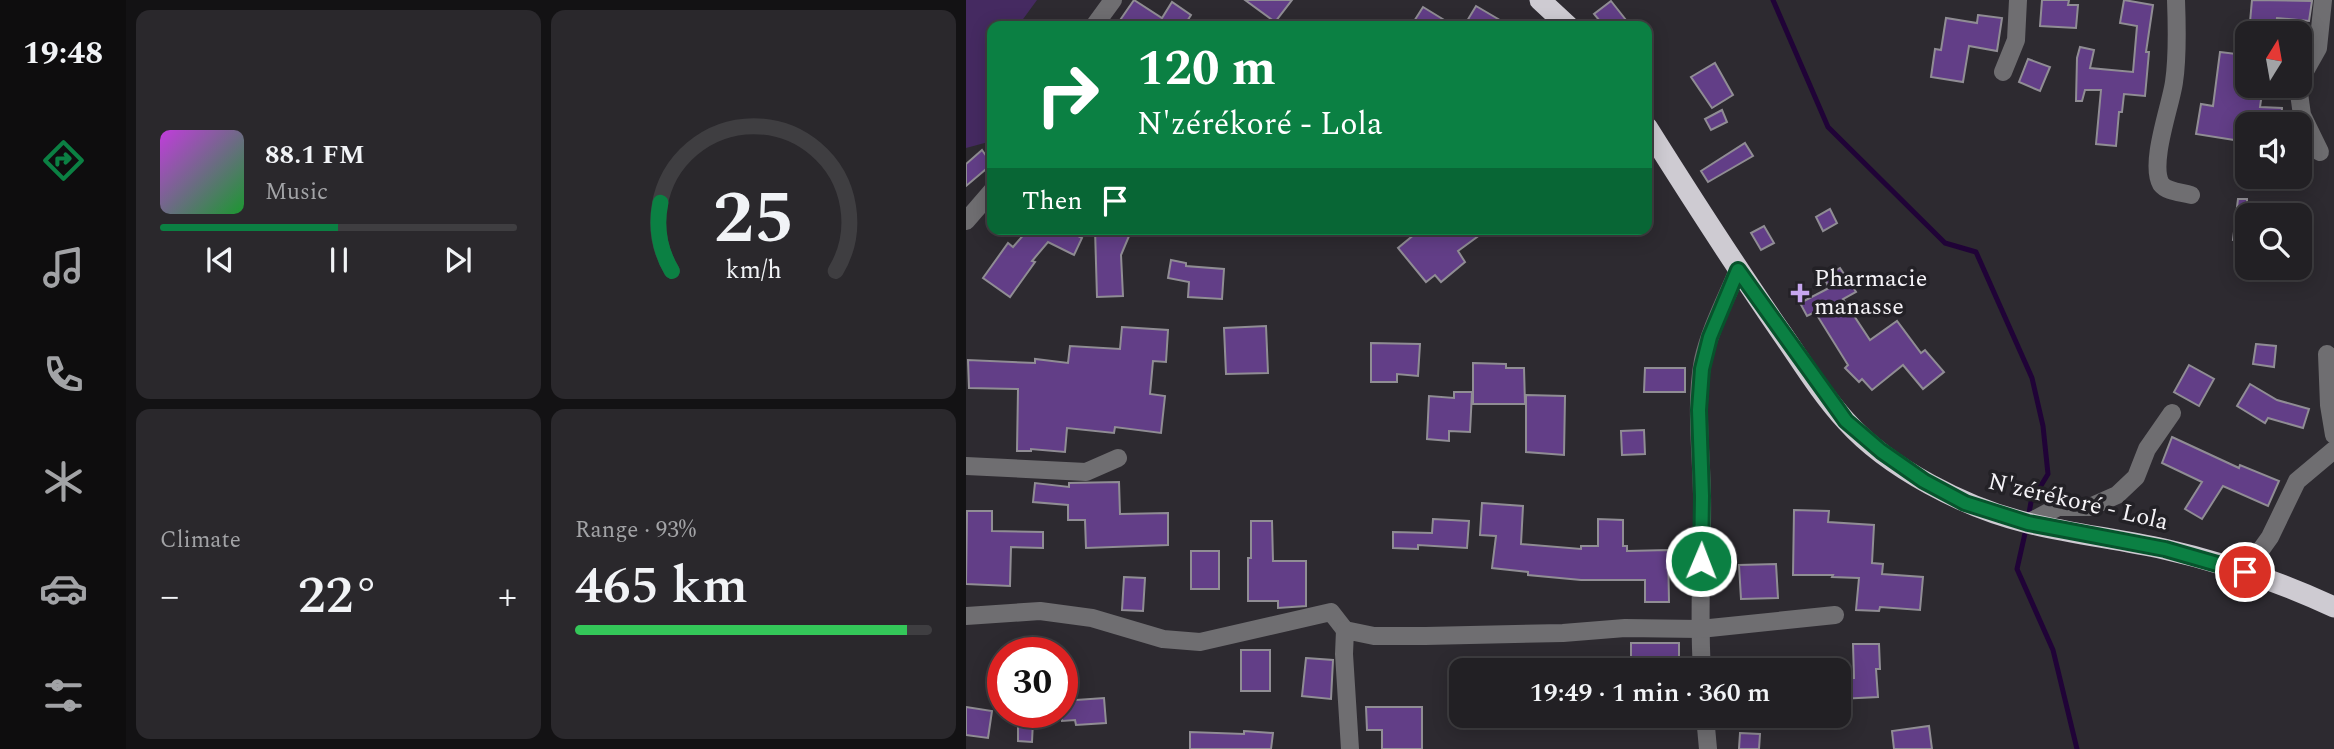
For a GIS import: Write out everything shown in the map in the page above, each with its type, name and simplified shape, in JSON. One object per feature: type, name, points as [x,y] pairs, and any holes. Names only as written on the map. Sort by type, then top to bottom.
[{"type":"highway","points":[[1540,0],[1563,21]]},
{"type":"highway","name":"N'zérékoré - Lola","points":[[1652,135],[1738,270],[1846,421],[1881,451],[1924,481],[1965,503],[2028,523],[2165,549],[2293,588],[2334,607]]},
{"type":"street","points":[[1098,21],[1113,0]]},
{"type":"street","points":[[2003,72],[2016,40],[2018,0]]},
{"type":"street","points":[[2176,0],[2174,82],[2164,117],[2157,170],[2166,189],[2191,195]]},
{"type":"street","points":[[2312,67],[2326,51],[2323,0]]},
{"type":"street","points":[[2300,98],[2302,115],[2320,152]]},
{"type":"street","points":[[966,221],[987,197]]},
{"type":"street","points":[[1701,658],[1702,496],[1699,410],[1702,369],[1710,337],[1738,270]]},
{"type":"street","points":[[2327,354],[2329,405],[2334,435]]},
{"type":"street","points":[[2028,523],[2058,507],[2090,508],[2117,495],[2136,477],[2147,449],[2172,413]]},
{"type":"street","points":[[2245,572],[2270,537],[2297,481],[2334,450]]},
{"type":"street","points":[[966,466],[1086,472],[1118,458]]},
{"type":"street","points":[[966,616],[1040,611],[1092,618],[1163,639],[1200,642],[1331,612],[1345,630],[1350,749]]},
{"type":"street","points":[[1345,630],[1374,636],[1425,636],[1563,633],[1625,628],[1700,629],[1835,615]]},
{"type":"street","points":[[1706,728],[1708,749]]},
{"type":"shaded area","points":[[966,0],[1037,0],[1022,21],[987,21],[987,142],[966,148]]},
{"type":"building","points":[[1134,0],[1162,18],[1172,2],[1191,15],[1187,21],[1119,21]]},
{"type":"building","points":[[1245,0],[1292,0],[1274,21]]},
{"type":"building","points":[[2042,0],[2069,0],[2068,5],[2078,5],[2076,28],[2040,26]]},
{"type":"building","points":[[2124,0],[2153,5],[2146,52],[2149,52],[2145,96],[2124,94],[2122,112],[2119,112],[2116,146],[2096,144],[2101,90],[2085,90],[2082,101],[2076,101],[2077,58],[2080,47],[2094,50],[2090,68],[2133,72],[2137,26],[2120,23]]},
{"type":"building","points":[[2252,0],[2312,1],[2309,21],[2277,18],[2277,21],[2250,21]]},
{"type":"building","points":[[1611,1],[1626,20],[1600,21],[1594,14]]},
{"type":"building","points":[[1476,6],[1502,21],[1467,21]]},
{"type":"building","points":[[1423,7],[1446,21],[1414,21]]},
{"type":"building","points":[[1978,15],[2002,18],[1997,51],[1969,46],[1963,82],[1931,77],[1935,49],[1941,50],[1946,18],[1977,23]]},
{"type":"building","points":[[2220,52],[2235,54],[2235,98],[2261,98],[2260,107],[2282,108],[2282,112],[2235,112],[2235,140],[2196,134],[2201,104],[2213,106]]},
{"type":"building","points":[[2028,59],[2050,67],[2040,91],[2019,82]]},
{"type":"building","points":[[1715,63],[1733,95],[1712,108],[1691,77]]},
{"type":"building","points":[[1722,110],[1727,122],[1711,130],[1705,119]]},
{"type":"building","points":[[1745,143],[1753,156],[1708,182],[1701,171]]},
{"type":"building","points":[[982,150],[987,157],[987,168],[966,186],[966,164]]},
{"type":"building","points":[[2238,199],[2247,199],[2247,203],[2238,203]]},
{"type":"building","points":[[1830,209],[1837,223],[1823,231],[1816,217]]},
{"type":"building","points":[[1764,226],[1774,243],[1761,250],[1751,233]]},
{"type":"building","points":[[1024,235],[1076,235],[1082,238],[1074,255],[1048,242],[1032,261],[1035,262],[1010,297],[983,278],[1008,243],[1013,247]]},
{"type":"building","points":[[1095,235],[1129,235],[1121,255],[1123,296],[1097,297]]},
{"type":"building","points":[[1414,235],[1480,235],[1458,251],[1465,262],[1441,282],[1435,275],[1426,282],[1398,248]]},
{"type":"building","points":[[1171,260],[1186,263],[1186,266],[1224,269],[1222,299],[1188,297],[1189,282],[1168,278]]},
{"type":"building","points":[[1840,268],[1856,292],[1843,299],[1870,340],[1897,321],[1921,353],[1925,350],[1944,372],[1923,389],[1903,365],[1872,390],[1862,379],[1859,382],[1845,368],[1848,365],[1815,312],[1807,316],[1800,303],[1829,288],[1824,277]]},
{"type":"building","points":[[1266,326],[1268,373],[1226,374],[1224,328]]},
{"type":"building","points":[[1122,327],[1168,330],[1166,362],[1153,361],[1150,394],[1165,396],[1161,433],[1115,427],[1114,433],[1067,428],[1065,452],[1031,449],[1017,451],[1018,389],[969,388],[968,360],[1035,363],[1035,359],[1068,363],[1070,346],[1120,349]]},
{"type":"building","points":[[1371,343],[1420,344],[1418,376],[1397,374],[1397,382],[1371,382]]},
{"type":"building","points":[[2256,344],[2276,346],[2274,367],[2253,364]]},
{"type":"building","points":[[1473,363],[1506,364],[1506,368],[1524,368],[1525,404],[1473,404]]},
{"type":"building","points":[[2189,365],[2214,379],[2199,406],[2174,392]]},
{"type":"building","points":[[1645,368],[1685,368],[1685,392],[1644,392]]},
{"type":"building","points":[[2250,384],[2277,400],[2309,409],[2303,428],[2268,418],[2265,423],[2237,406]]},
{"type":"building","points":[[1454,392],[1472,392],[1470,432],[1449,431],[1449,441],[1427,439],[1429,396],[1454,398]]},
{"type":"building","points":[[1526,395],[1565,396],[1564,455],[1526,452]]},
{"type":"building","points":[[1644,430],[1645,454],[1622,455],[1621,431]]},
{"type":"building","points":[[2172,437],[2239,468],[2240,465],[2279,481],[2268,506],[2223,486],[2202,519],[2185,509],[2202,482],[2162,463]]},
{"type":"building","points":[[1119,482],[1120,514],[1168,513],[1168,545],[1086,548],[1085,520],[1068,520],[1068,505],[1033,502],[1035,483],[1069,487],[1069,483]]},
{"type":"building","points":[[1482,503],[1523,506],[1521,544],[1581,549],[1581,546],[1598,546],[1598,519],[1623,520],[1623,546],[1627,546],[1627,551],[1668,550],[1669,602],[1645,602],[1645,580],[1581,580],[1528,575],[1528,572],[1492,568],[1496,536],[1480,535]]},
{"type":"building","points":[[1794,510],[1829,511],[1828,522],[1874,525],[1872,563],[1883,564],[1882,574],[1923,577],[1920,610],[1880,607],[1879,611],[1856,610],[1859,578],[1793,575]]},
{"type":"building","points":[[967,511],[992,511],[992,531],[1043,532],[1043,548],[1011,547],[1010,586],[966,584]]},
{"type":"building","points":[[1433,519],[1469,521],[1467,548],[1418,545],[1418,549],[1393,548],[1393,532],[1432,533]]},
{"type":"building","points":[[1251,521],[1272,521],[1273,561],[1306,561],[1306,606],[1278,608],[1278,601],[1248,601]]},
{"type":"building","points":[[1191,551],[1219,551],[1219,589],[1191,589]]},
{"type":"building","points":[[1776,564],[1778,598],[1741,599],[1739,565]]},
{"type":"building","points":[[1124,577],[1145,578],[1143,611],[1122,610]]},
{"type":"building","points":[[1631,643],[1679,643],[1679,658],[1631,658]]},
{"type":"building","points":[[1853,644],[1879,644],[1880,669],[1876,669],[1878,697],[1851,698],[1851,678],[1854,678]]},
{"type":"building","points":[[1241,650],[1270,650],[1270,691],[1241,691]]},
{"type":"building","points":[[1306,658],[1333,660],[1331,699],[1302,696]]},
{"type":"building","points":[[1104,698],[1106,723],[1078,725],[1078,700]]},
{"type":"building","points":[[966,707],[987,710],[988,738],[966,735]]},
{"type":"building","points":[[1366,707],[1422,707],[1422,749],[1382,749],[1382,730],[1367,730]]},
{"type":"building","points":[[1929,726],[1932,749],[1894,749],[1892,731]]},
{"type":"building","points":[[1018,728],[1033,728],[1032,742],[1018,741]]},
{"type":"building","points":[[1244,731],[1273,733],[1271,749],[1190,749],[1190,732],[1244,734]]},
{"type":"building","points":[[1740,733],[1760,734],[1759,749],[1739,749]]},
{"type":"waterway","points":[[1773,0],[1828,127],[1945,243],[1976,252],[2032,378],[2043,426],[2048,474],[2031,502],[2028,519]]},
{"type":"waterway","points":[[2026,529],[2017,569],[2053,650],[2077,749]]},
{"type":"place","name":"Pharmacie manasse","points":[[1800,293]]},
{"type":"route","points":[[1701,561],[1699,410],[1702,369],[1710,337],[1738,270],[1846,421],[1881,451],[1924,481],[1965,503],[2028,523],[2165,549],[2245,572]]}]
